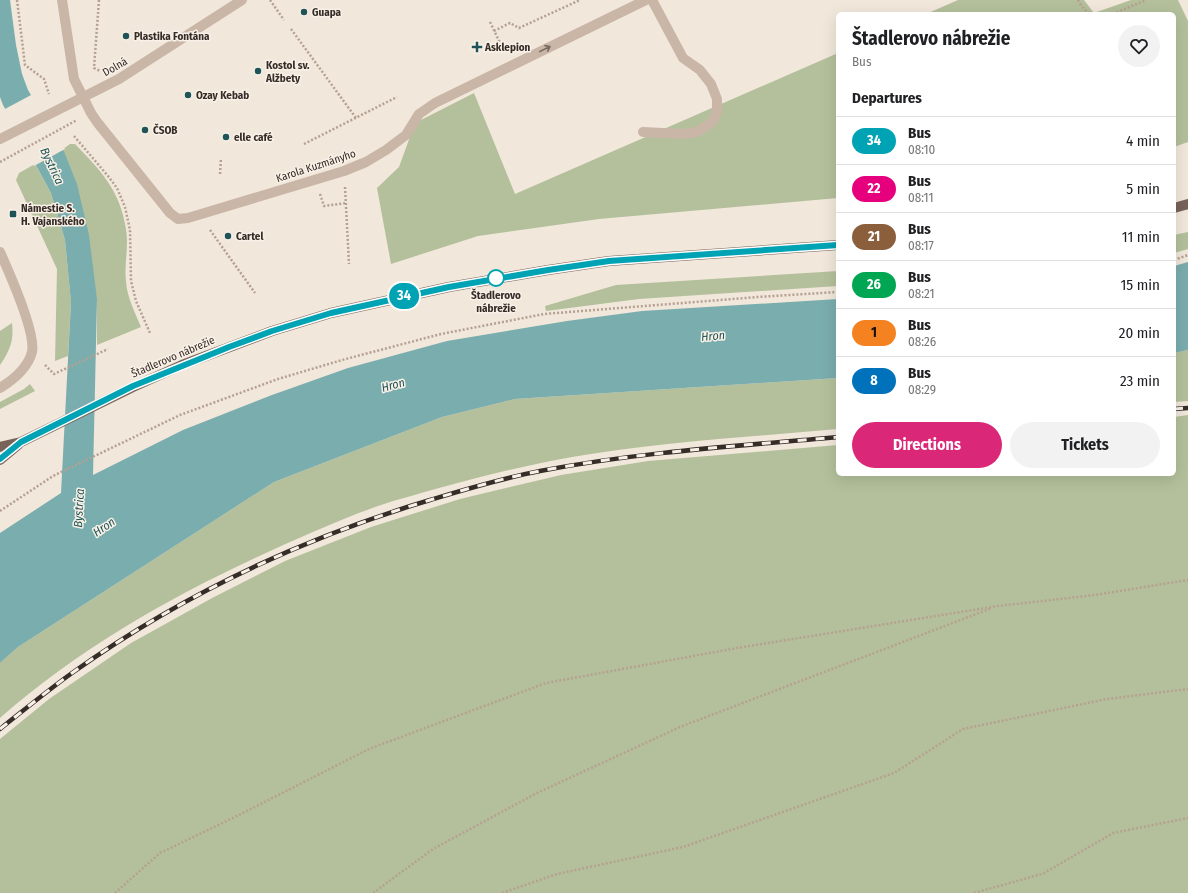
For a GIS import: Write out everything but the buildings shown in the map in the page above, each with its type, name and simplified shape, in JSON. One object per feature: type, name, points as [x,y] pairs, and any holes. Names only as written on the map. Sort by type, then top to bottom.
[{"type":"main road","points":[[1176,207],[1188,204]]},
{"type":"main road","name":"Štadlerovo nábrežie","points":[[0,447],[21,442],[133,386],[182,365],[272,331],[331,313],[449,287],[609,261],[836,245]]},
{"type":"main road","points":[[0,460],[21,442]]},
{"type":"street","points":[[62,0],[74,79],[82,97]]},
{"type":"street","name":"Dolná","points":[[0,139],[119,79],[242,0]]},
{"type":"street","name":"Karola Kuzmányho","points":[[82,97],[97,122],[170,213],[178,219],[188,218],[366,162],[386,150],[406,135],[419,114],[435,103],[646,0]]},
{"type":"street","points":[[643,132],[682,134],[698,132],[712,122],[718,112],[717,100],[711,84],[700,70],[682,58],[652,0]]},
{"type":"street","points":[[0,252],[28,322],[32,336],[32,352],[24,366],[12,380],[0,388]]},
{"type":"path","points":[[17,0],[25,64],[44,79],[49,94]]},
{"type":"path","points":[[94,68],[99,0]]},
{"type":"path","points":[[270,0],[284,20]]},
{"type":"path","points":[[494,31],[510,23],[519,28],[580,0]]},
{"type":"path","points":[[1078,0],[1081,6],[1088,12]]},
{"type":"path","points":[[1118,12],[1146,0]]},
{"type":"path","points":[[490,22],[502,47]]},
{"type":"path","points":[[291,29],[356,118]]},
{"type":"path","points":[[304,144],[398,97]]},
{"type":"path","points":[[0,162],[59,130]]},
{"type":"path","points":[[74,136],[108,176],[116,188],[125,207],[130,230],[131,281],[136,301],[150,333]]},
{"type":"path","points":[[220,174],[221,158]]},
{"type":"path","points":[[344,170],[349,264]]},
{"type":"path","points":[[320,191],[324,206],[346,203]]},
{"type":"path","points":[[210,230],[255,293]]},
{"type":"path","points":[[1176,259],[1188,255]]},
{"type":"path","points":[[0,511],[53,476],[180,415],[278,378],[441,334],[544,314],[758,296],[836,292]]},
{"type":"path","points":[[61,372],[108,349]]},
{"type":"path","points":[[116,893],[160,854],[369,749],[546,683],[736,648],[998,606],[1095,595],[1188,580]]},
{"type":"path","points":[[373,893],[433,849],[537,793],[702,719],[998,606]]},
{"type":"path","points":[[502,893],[557,874],[683,847],[894,773],[963,728],[1107,699],[1188,689]]},
{"type":"path","points":[[974,893],[1042,874],[1113,833],[1188,818]]},
{"type":"green space","points":[[958,0],[1084,0],[1093,12],[931,12]]},
{"type":"green space","points":[[1131,0],[1178,0],[1188,21],[1188,142],[1176,146],[1176,12],[1097,12]]},
{"type":"green space","points":[[836,54],[836,198],[599,219],[478,236],[391,264],[377,188],[399,167],[415,123],[474,93],[515,194]]},
{"type":"green space","points":[[70,144],[75,144],[101,172],[119,203],[127,235],[126,275],[128,293],[141,327],[97,345],[97,299],[63,149]]},
{"type":"green space","points":[[35,164],[51,193],[65,240],[71,302],[68,356],[55,361],[57,269],[16,180],[19,173]]},
{"type":"green space","points":[[1188,232],[1188,249],[1176,252],[1176,235]]},
{"type":"green space","points":[[836,271],[836,286],[639,299],[546,311],[545,306],[616,285]]},
{"type":"green space","points":[[12,323],[12,340],[0,365],[0,331]]},
{"type":"green space","points":[[1188,350],[1188,401],[1176,402],[1176,353]]},
{"type":"green space","points":[[836,378],[836,429],[638,447],[572,457],[505,471],[386,503],[299,538],[253,559],[153,610],[89,650],[59,671],[0,718],[0,663],[18,647],[274,482],[442,417],[515,399]]},
{"type":"green space","points":[[30,384],[35,391],[0,409],[0,402],[24,389]]},
{"type":"green space","points":[[1188,415],[1188,893],[0,893],[0,739],[49,699],[131,643],[214,597],[285,561],[371,527],[460,499],[561,475],[648,461],[836,445],[836,476],[1176,476],[1176,417]]},
{"type":"water","points":[[0,0],[10,0],[16,45],[22,74],[28,90],[63,149],[77,184],[89,235],[97,299],[93,475],[183,430],[272,395],[348,368],[447,341],[567,321],[642,311],[836,299],[836,378],[515,399],[442,417],[274,482],[18,647],[0,663],[0,533],[61,493],[71,302],[65,240],[51,193],[0,97]]},
{"type":"water","points":[[1188,262],[1188,350],[1176,353],[1176,265]]},
{"type":"pier","points":[[33,94],[65,149],[34,166],[3,110]]},
{"type":"railway","points":[[1176,409],[1188,408]]},
{"type":"railway","points":[[0,729],[72,673],[113,645],[199,594],[289,551],[383,515],[499,480],[577,464],[689,450],[836,437]]},
{"type":"bus line","name":"34","points":[[0,459],[21,442],[133,386],[182,365],[272,331],[331,313],[495,278],[609,261],[836,245]]},
{"type":"place","name":"Guapa","points":[[304,12]]},
{"type":"place","name":"Plastika Fontána","points":[[126,36]]},
{"type":"place","name":"Asklepion","points":[[477,47]]},
{"type":"place","name":"Kostol sv. Alžbety","points":[[258,71]]},
{"type":"place","name":"Ozay Kebab","points":[[188,95]]},
{"type":"place","name":"ČSOB","points":[[145,130]]},
{"type":"place","name":"elle café","points":[[226,137]]},
{"type":"place","name":"Námestie S. H. Vajanského","points":[[13,214]]},
{"type":"place","name":"Cartel","points":[[228,236]]},
{"type":"place","name":"Štadlerovo nábrežie","points":[[496,278]]},
{"type":"water label","name":"Bystrica","points":[[52,166]]},
{"type":"water label","name":"Hron","points":[[713,336]]},
{"type":"water label","name":"Hron","points":[[393,385]]},
{"type":"water label","name":"Bystrica","points":[[79,508]]},
{"type":"water label","name":"Hron","points":[[104,527]]}]
